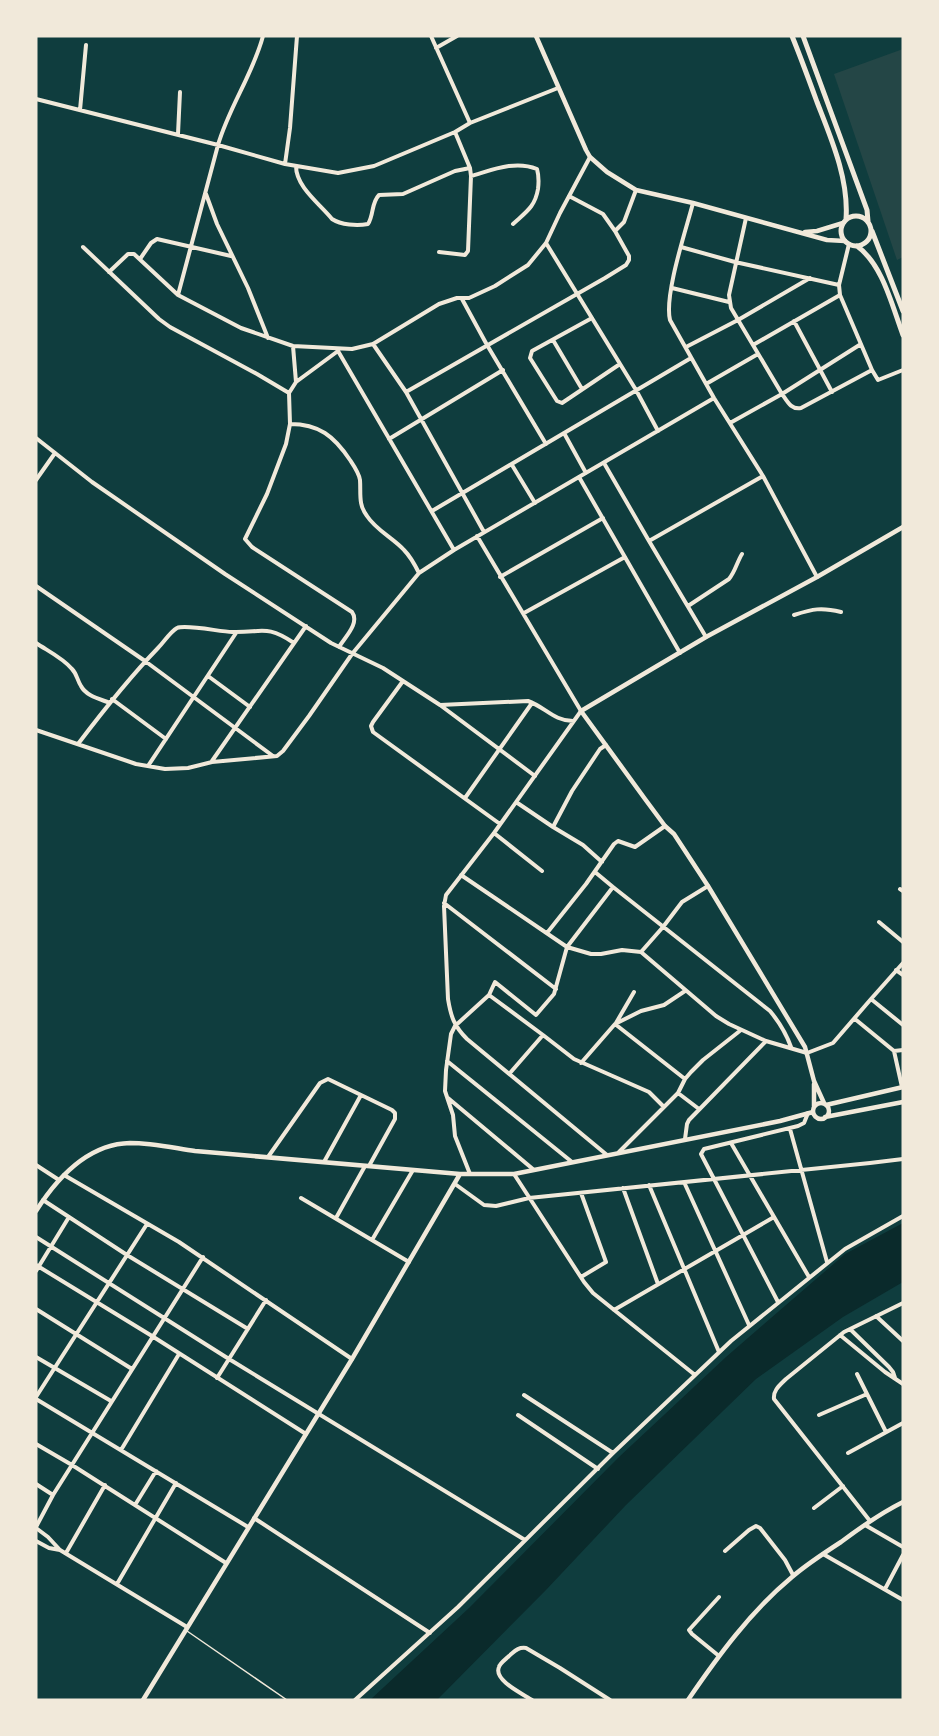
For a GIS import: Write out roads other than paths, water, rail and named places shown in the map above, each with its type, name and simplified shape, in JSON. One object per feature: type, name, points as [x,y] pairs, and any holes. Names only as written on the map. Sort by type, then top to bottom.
[{"type":"main road","points":[[792,36],[830,134],[838,162],[847,207],[841,232],[847,243],[866,252],[876,266],[903,335]]},
{"type":"main road","points":[[803,36],[903,311]]},
{"type":"main road","points":[[844,221],[855,215],[868,220]]},
{"type":"main road","points":[[857,246],[869,239],[872,230]]},
{"type":"street","points":[[178,295],[222,130],[255,61],[263,36]]},
{"type":"street","points":[[285,164],[297,36]]},
{"type":"street","points":[[430,36],[470,123]]},
{"type":"street","points":[[436,48],[457,36]]},
{"type":"street","points":[[536,36],[590,157],[607,172],[636,190],[693,203],[827,240],[847,243],[839,285],[840,295],[872,370],[876,379],[881,380],[903,370]]},
{"type":"street","points":[[80,110],[86,45]]},
{"type":"street","points":[[36,99],[178,134],[285,164],[338,173],[374,166],[470,123],[558,88]]},
{"type":"street","points":[[178,134],[180,92]]},
{"type":"street","points":[[439,252],[465,255],[468,251],[471,176],[470,168],[454,132]]},
{"type":"street","points":[[109,272],[128,254],[134,254],[178,295],[223,319],[268,338],[293,346],[338,350],[373,344],[439,304],[475,295],[513,276],[528,265],[546,243],[590,157]]},
{"type":"street","points":[[296,166],[302,186],[332,219],[360,225],[368,224],[373,205],[379,195],[403,194],[455,171],[470,168]]},
{"type":"street","points":[[471,176],[504,166],[529,166],[537,169],[536,202],[513,224]]},
{"type":"street","points":[[615,231],[624,222],[636,190]]},
{"type":"street","points":[[206,194],[268,338]]},
{"type":"street","points":[[406,392],[605,278],[628,262],[628,256],[615,231],[603,214],[569,196]]},
{"type":"street","points":[[693,203],[672,288],[668,312],[670,320],[714,398],[763,476],[817,577]]},
{"type":"street","points":[[746,218],[735,262],[729,302],[791,407],[798,409],[872,370]]},
{"type":"street","points":[[802,232],[817,231],[844,221]]},
{"type":"street","points":[[140,259],[151,243],[157,239],[231,256]]},
{"type":"street","points":[[546,243],[658,430]]},
{"type":"street","points":[[83,247],[170,327],[289,393]]},
{"type":"street","points":[[681,248],[839,285]]},
{"type":"street","points":[[686,347],[810,278]]},
{"type":"street","points":[[672,288],[729,302]]},
{"type":"street","points":[[753,345],[840,295]]},
{"type":"street","points":[[462,299],[546,444]]},
{"type":"street","points":[[592,318],[532,351],[530,358],[560,402],[620,364]]},
{"type":"street","points":[[794,321],[832,392]]},
{"type":"street","points":[[553,340],[582,389]]},
{"type":"street","points":[[373,344],[406,392],[484,532]]},
{"type":"street","points":[[730,423],[782,394],[861,344]]},
{"type":"street","points":[[293,346],[296,382]]},
{"type":"street","points":[[338,350],[296,382],[289,393],[290,424],[280,460],[267,494],[245,539],[252,547],[352,612],[355,622],[339,647]]},
{"type":"street","points":[[338,350],[454,550]]},
{"type":"street","points":[[706,384],[758,354]]},
{"type":"street","points":[[432,511],[692,358]]},
{"type":"street","points":[[389,439],[503,370]]},
{"type":"street","points":[[36,730],[148,766],[176,769],[212,762],[273,757],[283,751],[352,654],[419,573],[477,536],[714,398]]},
{"type":"street","points":[[290,424],[311,426],[334,439],[356,470],[360,480],[359,496],[366,515],[404,550],[419,573]]},
{"type":"street","points":[[564,433],[586,473]]},
{"type":"street","points":[[36,438],[92,482],[225,574],[339,647],[383,668],[440,705],[535,776]]},
{"type":"street","points":[[36,480],[55,453]]},
{"type":"street","points":[[604,463],[706,637]]},
{"type":"street","points":[[512,465],[535,503]]},
{"type":"street","points":[[648,541],[763,476]]},
{"type":"street","points":[[579,477],[680,653]]},
{"type":"street","points":[[500,577],[603,518]]},
{"type":"street","points":[[607,1155],[467,1039],[455,1026],[448,999],[444,903],[446,895],[494,833],[581,711],[706,637],[817,577],[903,526]]},
{"type":"street","points":[[477,536],[581,711],[674,834],[708,886],[806,1050],[814,1081],[828,1113],[825,1117]]},
{"type":"street","points":[[688,606],[729,579],[734,574],[734,566],[742,554]]},
{"type":"street","points":[[524,613],[625,557]]},
{"type":"street","points":[[36,586],[145,661],[273,757]]},
{"type":"street","points":[[794,615],[826,608],[841,612]]},
{"type":"street","points":[[212,762],[306,626]]},
{"type":"street","points":[[78,744],[145,661],[179,628],[236,633],[265,630],[274,632],[294,643]]},
{"type":"street","points":[[148,766],[236,633]]},
{"type":"street","points":[[36,644],[70,666],[80,686],[86,692],[100,700],[111,701],[166,738]]},
{"type":"street","points":[[208,676],[250,707]]},
{"type":"street","points":[[403,681],[373,722],[371,729],[373,732],[500,824]]},
{"type":"street","points":[[440,705],[528,701],[556,718],[573,721]]},
{"type":"street","points":[[465,798],[532,702]]},
{"type":"street","points":[[553,827],[572,791],[600,748],[606,745]]},
{"type":"street","points":[[516,802],[583,845],[602,861]]},
{"type":"street","points":[[547,933],[618,841],[635,847],[666,826]]},
{"type":"street","points":[[494,833],[542,871]]},
{"type":"street","points":[[594,872],[770,1011],[780,1022],[790,1047]]},
{"type":"street","points":[[461,875],[567,947],[591,954],[622,950],[640,952],[716,1016],[766,1041],[790,1047],[806,1050],[826,1047],[833,1043],[903,963]]},
{"type":"street","points":[[640,952],[663,927],[681,902],[708,886]]},
{"type":"street","points":[[470,1174],[455,1136],[453,1114],[445,1087],[447,1061],[455,1026],[489,995],[495,982],[536,1015],[551,999],[556,989],[567,947],[613,887]]},
{"type":"street","points":[[444,903],[556,989]]},
{"type":"street","points":[[879,922],[903,942]]},
{"type":"street","points":[[896,970],[903,975]]},
{"type":"street","points":[[615,1024],[641,1011],[664,1005],[685,991]]},
{"type":"street","points":[[581,1063],[615,1024],[634,992]]},
{"type":"street","points":[[489,995],[581,1063],[649,1092],[664,1107]]},
{"type":"street","points":[[871,999],[903,1025]]},
{"type":"street","points":[[778,1302],[701,1154],[704,1149],[790,1129],[804,1123],[818,1103],[825,1104],[902,1087],[894,1052],[855,1019]]},
{"type":"street","points":[[615,1024],[685,1079]]},
{"type":"street","points":[[619,1152],[678,1093],[685,1079],[703,1060],[741,1029]]},
{"type":"street","points":[[510,1073],[543,1035]]},
{"type":"street","points":[[685,1139],[687,1124],[699,1109],[766,1041]]},
{"type":"street","points":[[894,1052],[903,1050]]},
{"type":"street","points":[[447,1061],[572,1162]]},
{"type":"street","points":[[268,1157],[324,1080],[334,1081],[392,1110],[396,1116],[336,1218]]},
{"type":"street","points":[[814,1081],[812,1111],[820,1118],[903,1102]]},
{"type":"street","points":[[678,1093],[699,1109]]},
{"type":"street","points":[[324,1162],[361,1095]]},
{"type":"street","points":[[447,1097],[534,1171]]},
{"type":"street","points":[[36,1211],[61,1177],[90,1153],[109,1146],[129,1143],[460,1174],[514,1174],[780,1121],[812,1111]]},
{"type":"street","points":[[790,1129],[827,1262]]},
{"type":"street","points":[[731,1143],[809,1277]]},
{"type":"street","points":[[455,1184],[484,1205],[496,1206],[529,1198],[903,1159]]},
{"type":"street","points":[[36,1165],[147,1224],[203,1257],[352,1359]]},
{"type":"street","points":[[372,1240],[413,1170]]},
{"type":"street","points":[[143,1700],[352,1359],[460,1174]]},
{"type":"street","points":[[514,1174],[593,1293],[695,1375]]},
{"type":"street","points":[[684,1182],[749,1325]]},
{"type":"street","points":[[649,1185],[719,1352]]},
{"type":"street","points":[[623,1188],[658,1284]]},
{"type":"street","points":[[581,1193],[606,1260],[602,1265],[581,1277]]},
{"type":"street","points":[[301,1198],[409,1262]]},
{"type":"street","points":[[43,1200],[127,1256],[248,1329]]},
{"type":"street","points":[[355,1700],[430,1633],[613,1453],[749,1325],[845,1249],[903,1216]]},
{"type":"street","points":[[69,1217],[37,1268],[97,1302],[306,1434]]},
{"type":"street","points":[[614,1310],[774,1217]]},
{"type":"street","points":[[147,1224],[36,1398],[248,1527]]},
{"type":"street","points":[[36,1237],[229,1359],[525,1540]]},
{"type":"street","points":[[60,1550],[36,1528],[53,1495],[203,1257]]},
{"type":"street","points":[[217,1378],[266,1300]]},
{"type":"street","points":[[870,1521],[774,1399],[774,1395],[786,1379],[840,1335],[903,1303]]},
{"type":"street","points":[[36,1309],[132,1369]]},
{"type":"street","points":[[876,1316],[903,1341]]},
{"type":"street","points":[[850,1329],[889,1366],[895,1378]]},
{"type":"street","points":[[840,1335],[903,1384]]},
{"type":"street","points":[[122,1450],[180,1354]]},
{"type":"street","points":[[36,1357],[111,1401]]},
{"type":"street","points":[[856,1374],[886,1432]]},
{"type":"street","points":[[819,1415],[867,1394]]},
{"type":"street","points":[[524,1395],[613,1453]]},
{"type":"street","points":[[518,1415],[598,1469]]},
{"type":"street","points":[[848,1453],[903,1423]]},
{"type":"street","points":[[36,1444],[105,1485],[226,1563]]},
{"type":"street","points":[[135,1505],[156,1471]]},
{"type":"street","points":[[117,1584],[176,1483]]},
{"type":"street","points":[[36,1484],[53,1495]]},
{"type":"street","points":[[66,1553],[105,1485]]},
{"type":"street","points":[[814,1508],[843,1486]]},
{"type":"street","points":[[688,1700],[719,1656],[759,1609],[793,1575],[870,1521],[903,1502]]},
{"type":"street","points":[[254,1518],[430,1633]]},
{"type":"street","points":[[865,1525],[903,1547]]},
{"type":"street","points":[[725,1551],[756,1526],[777,1548],[793,1575]]},
{"type":"street","points":[[36,1541],[66,1553],[186,1628]]},
{"type":"street","points":[[823,1554],[903,1600]]},
{"type":"street","points":[[885,1589],[903,1555]]},
{"type":"street","points":[[719,1597],[689,1630],[719,1656]]},
{"type":"street","points":[[532,1700],[504,1683],[498,1671],[499,1666],[521,1647],[560,1668],[610,1700]]},
{"type":"lane","points":[[186,1628],[287,1700]]}]
